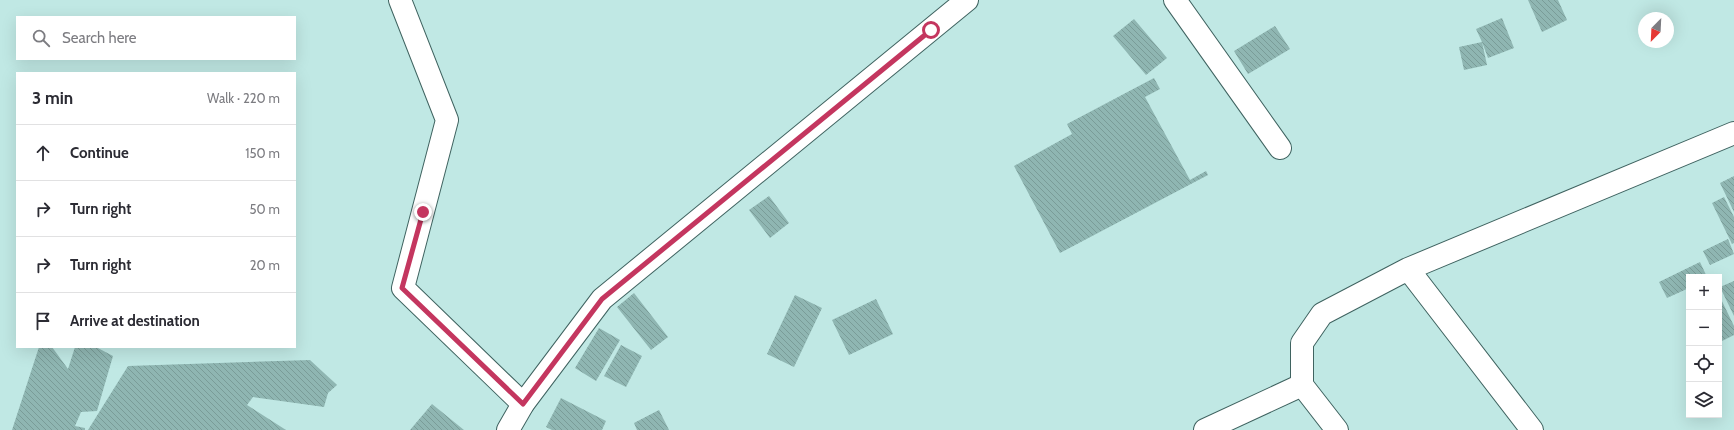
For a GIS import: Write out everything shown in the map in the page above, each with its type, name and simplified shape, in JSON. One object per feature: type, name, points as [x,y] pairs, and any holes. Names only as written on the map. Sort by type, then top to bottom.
[{"type":"street","points":[[400,0],[447,120],[402,288],[523,404]]},
{"type":"street","points":[[508,430],[523,404],[602,299],[967,0]]},
{"type":"street","points":[[1175,0],[1280,148]]},
{"type":"street","points":[[1337,430],[1302,385],[1302,343],[1322,314],[1408,269],[1734,133]]},
{"type":"street","points":[[1408,269],[1532,430]]},
{"type":"street","points":[[1204,430],[1302,385]]},
{"type":"building","points":[[1528,0],[1558,0],[1567,20],[1542,32]]},
{"type":"building","points":[[1502,18],[1514,48],[1488,58],[1476,29]]},
{"type":"building","points":[[1134,19],[1167,58],[1146,75],[1113,36]]},
{"type":"building","points":[[1275,26],[1290,49],[1248,74],[1234,51]]},
{"type":"building","points":[[1482,42],[1487,65],[1464,70],[1459,47]]},
{"type":"building","points":[[1154,78],[1160,89],[1145,97],[1190,180],[1206,171],[1208,175],[1060,253],[1014,166],[1072,134],[1067,124]]},
{"type":"building","points":[[1734,176],[1734,212],[1720,183]]},
{"type":"building","points":[[769,196],[789,223],[770,238],[749,210]]},
{"type":"building","points":[[1724,197],[1734,217],[1734,243],[1732,244],[1712,203]]},
{"type":"building","points":[[1728,239],[1734,254],[1710,265],[1703,251]]},
{"type":"building","points":[[1700,262],[1706,274],[1686,274],[1686,289],[1667,298],[1659,282]]},
{"type":"building","points":[[1734,281],[1734,316],[1722,291],[1722,286]]},
{"type":"building","points":[[634,293],[668,337],[651,350],[617,307]]},
{"type":"building","points":[[795,295],[822,308],[794,367],[767,354]]},
{"type":"building","points":[[876,299],[893,334],[849,355],[832,320]]},
{"type":"building","points":[[1722,301],[1734,326],[1734,335],[1722,341]]},
{"type":"building","points":[[599,328],[620,340],[596,381],[575,368]]},
{"type":"building","points":[[621,345],[642,356],[626,387],[604,376]]},
{"type":"building","points":[[39,348],[53,348],[68,369],[75,348],[98,348],[113,356],[97,411],[81,412],[75,426],[85,428],[85,430],[12,430]]},
{"type":"building","points":[[310,360],[337,385],[328,393],[324,407],[253,397],[247,405],[286,430],[88,430],[128,366]]},
{"type":"building","points":[[561,398],[606,421],[602,430],[552,430],[546,427]]},
{"type":"building","points":[[432,404],[464,430],[410,430]]},
{"type":"building","points":[[659,410],[669,430],[637,430],[634,423]]},
{"type":"route","points":[[423,212],[402,288],[523,404],[602,299],[931,30]]}]
